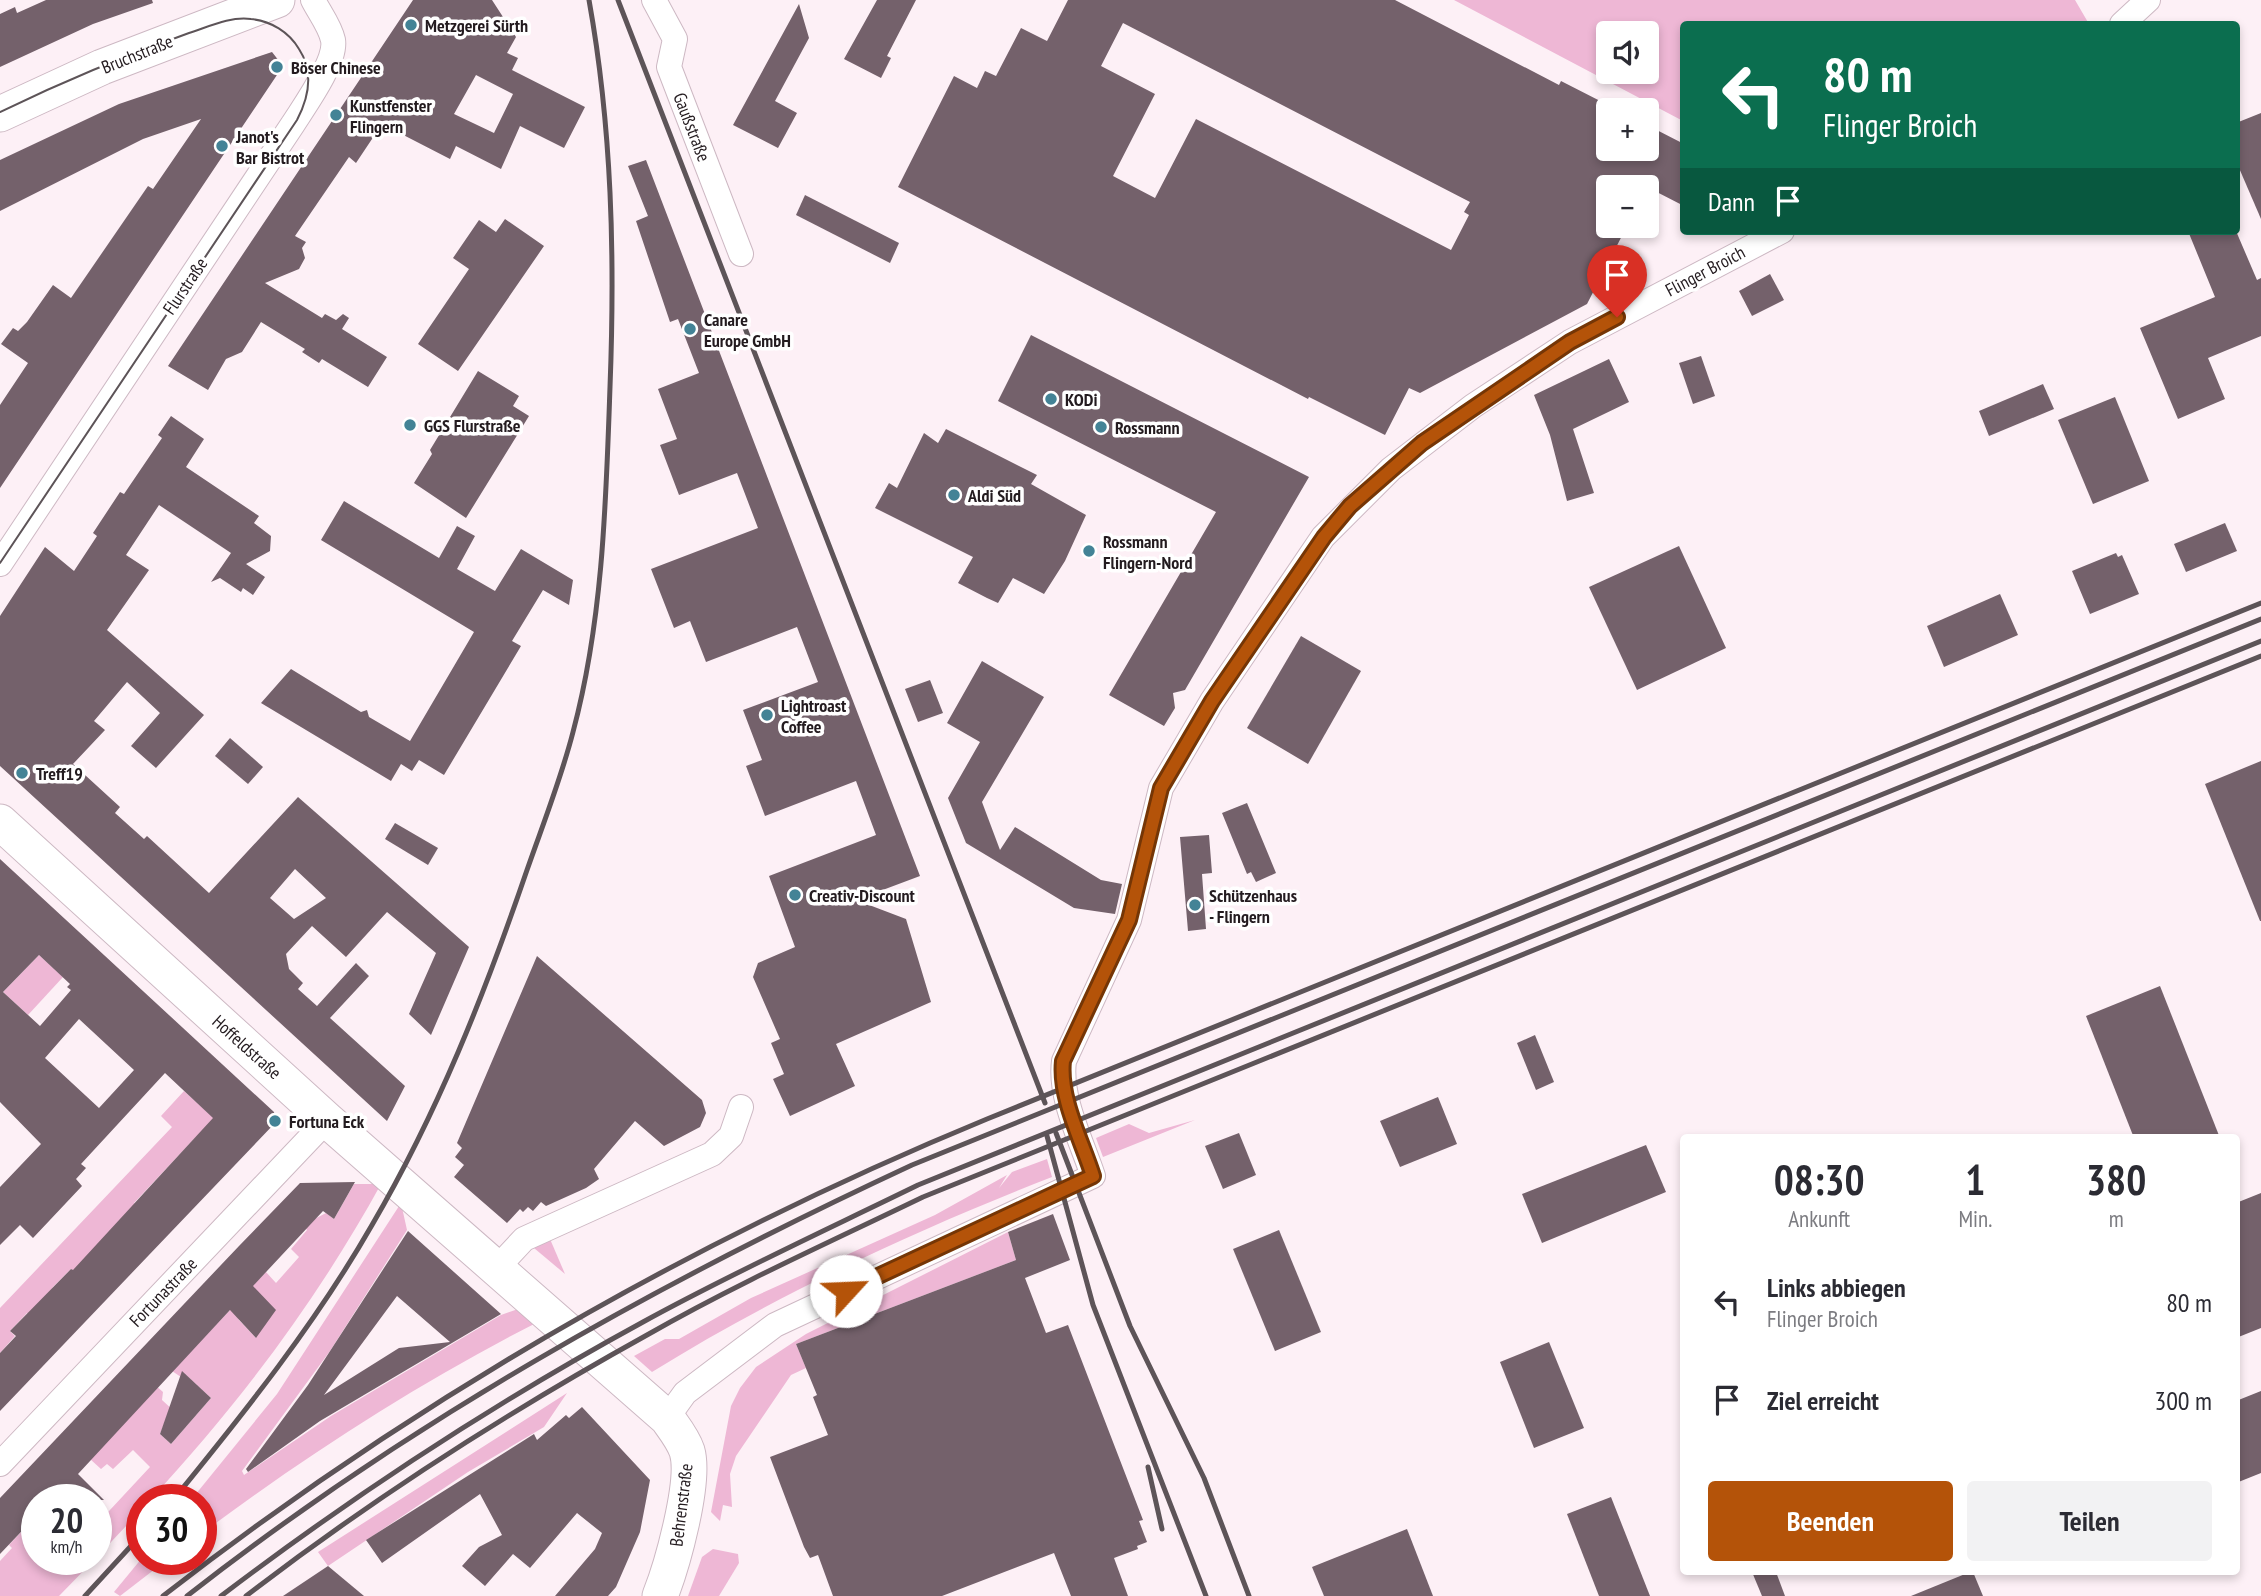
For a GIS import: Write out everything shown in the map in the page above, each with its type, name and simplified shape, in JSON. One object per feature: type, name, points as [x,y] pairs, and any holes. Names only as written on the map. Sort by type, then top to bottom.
[{"type":"street","name":"Bruchstraße","points":[[0,114],[102,68],[276,0]]},
{"type":"street","name":"Flurstraße","points":[[0,564],[293,124],[324,72],[333,52],[334,42],[313,0]]},
{"type":"street","name":"Gaußstraße","points":[[654,0],[675,39],[669,67],[741,254]]},
{"type":"street","points":[[2125,21],[2148,0]]},
{"type":"street","name":"Flinger Broich","points":[[667,1418],[685,1393],[775,1325],[1093,1176],[1068,1098],[1062,1074],[1063,1061],[1123,932],[1161,788],[1233,669],[1324,537],[1350,506],[1422,443],[1570,342],[1774,235]]},
{"type":"street","name":"Hoffeldstraße","points":[[0,821],[327,1119],[667,1418]]},
{"type":"street","points":[[497,1268],[524,1239],[712,1154],[731,1136],[741,1107]]},
{"type":"street","name":"Fortunastraße","points":[[0,1464],[327,1119]]},
{"type":"street","name":"Behrenstraße","points":[[660,1596],[675,1556],[688,1466],[684,1443],[667,1418]]},
{"type":"shaded area","points":[[1454,0],[2075,0],[2087,21],[1680,21],[1680,119],[1659,108],[1659,98],[1639,98],[1613,84],[1659,84],[1659,21],[1596,21],[1596,75]]},
{"type":"shaded area","points":[[39,955],[63,977],[28,1015],[3,992]]},
{"type":"shaded area","points":[[184,1091],[216,1120],[194,1139],[134,1203],[139,1207],[76,1273],[71,1269],[53,1287],[33,1318],[27,1313],[10,1331],[15,1336],[0,1353],[0,1308],[172,1127],[161,1116]]},
{"type":"shaded area","points":[[1195,1120],[1103,1157],[1096,1138],[1129,1124],[1149,1133]]},
{"type":"shaded area","points":[[1047,1159],[1052,1177],[898,1242],[797,1290],[652,1372],[634,1356],[665,1339],[679,1339],[751,1298],[935,1215],[1007,1175],[999,1188],[1012,1172]]},
{"type":"shaded area","points":[[354,1184],[381,1184],[330,1269],[275,1349],[246,1388],[164,1484],[134,1484],[150,1467],[133,1450],[113,1469],[107,1464],[101,1469],[90,1459],[155,1385],[163,1392],[162,1400],[174,1411],[160,1434],[171,1444],[211,1398],[186,1375],[181,1377],[172,1371],[233,1307],[239,1320],[256,1338],[247,1291],[266,1272],[276,1283],[299,1257],[291,1249],[307,1230],[303,1225],[326,1213],[334,1219]]},
{"type":"shaded area","points":[[401,1203],[407,1230],[330,1351],[242,1471],[244,1475],[331,1416],[501,1315],[521,1308],[538,1322],[450,1369],[365,1421],[217,1523],[217,1484],[204,1484],[277,1394]]},
{"type":"shaded area","points":[[1008,1232],[1016,1260],[796,1344],[806,1368],[791,1375],[736,1456],[730,1474],[732,1507],[723,1505],[720,1521],[711,1512],[731,1406],[740,1388],[756,1367],[806,1334]]},
{"type":"shaded area","points":[[550,1239],[565,1274],[534,1248]]},
{"type":"shaded area","points":[[567,1393],[544,1427],[468,1472],[328,1566],[318,1552]]},
{"type":"shaded area","points":[[126,1493],[126,1526],[112,1541],[112,1508]]},
{"type":"shaded area","points":[[21,1532],[21,1575],[79,1575],[59,1596],[0,1596],[0,1561],[12,1548],[9,1545]]},
{"type":"shaded area","points":[[713,1549],[738,1554],[739,1563],[719,1596],[688,1596],[702,1557]]},
{"type":"shaded area","points":[[128,1575],[147,1575],[120,1596],[114,1592]]},
{"type":"building","points":[[46,0],[152,0],[153,3],[93,24],[0,67],[0,14],[15,7],[17,13]]},
{"type":"building","points":[[413,0],[492,0],[516,37],[507,53],[518,58],[512,70],[585,107],[564,148],[520,126],[501,169],[456,146],[450,159],[382,124],[356,163],[349,157],[295,236],[306,242],[302,248],[305,258],[299,269],[265,283],[322,318],[325,314],[336,320],[343,314],[349,318],[342,329],[387,357],[368,387],[322,359],[319,363],[302,352],[305,349],[261,322],[242,352],[226,359],[208,390],[168,366]],"holes":[[[476,75],[513,94],[494,133],[454,114]]]},
{"type":"building","points":[[877,0],[916,0],[887,56],[891,58],[881,78],[844,59]]},
{"type":"building","points":[[1068,0],[1395,0],[1559,85],[1561,81],[1596,99],[1596,161],[1659,161],[1659,131],[1680,142],[1680,204],[1659,193],[1659,175],[1596,175],[1596,238],[1621,238],[1587,304],[1420,393],[1409,388],[1385,435],[1309,397],[1308,399],[898,187],[954,76],[977,88],[985,71],[996,76],[1021,28],[1047,41]],"holes":[[[1123,23],[1470,202],[1464,212],[1469,215],[1451,250],[1196,119],[1155,198],[1113,176],[1155,94],[1101,66]]]},
{"type":"building","points":[[799,4],[809,38],[775,101],[797,113],[778,148],[733,125]]},
{"type":"building","points":[[272,52],[283,66],[0,488],[0,405],[28,363],[1,344],[13,328],[18,331],[27,322],[53,285],[71,298],[148,186],[153,189],[201,119],[143,139],[0,211],[0,160],[119,104]]},
{"type":"building","points":[[2261,113],[2261,219],[2240,170],[2240,121]]},
{"type":"building","points":[[646,160],[920,876],[856,900],[906,919],[931,1002],[836,1044],[855,1086],[790,1116],[773,1079],[784,1074],[771,1043],[780,1039],[753,977],[758,963],[795,947],[769,876],[876,835],[856,781],[765,816],[746,766],[762,760],[743,710],[818,682],[797,627],[706,662],[690,621],[674,628],[651,569],[758,528],[737,473],[679,495],[660,445],[677,439],[658,389],[699,373],[678,319],[670,322],[636,221],[648,216],[628,166]]},
{"type":"building","points":[[805,195],[899,243],[890,263],[796,215]]},
{"type":"building","points":[[505,219],[544,246],[458,371],[418,344],[469,269],[453,258],[479,220],[496,232]]},
{"type":"building","points":[[2190,235],[2238,235],[2257,280],[2261,278],[2261,336],[2208,358],[2225,399],[2178,419],[2140,328],[2215,297]]},
{"type":"building","points":[[1770,274],[1784,300],[1752,316],[1739,291]]},
{"type":"building","points":[[1031,335],[1309,477],[1185,690],[1173,693],[1175,708],[1164,726],[1109,695],[1216,512],[998,401]]},
{"type":"building","points":[[1701,356],[1715,396],[1693,404],[1679,363]]},
{"type":"building","points":[[1609,359],[1629,402],[1573,429],[1594,493],[1567,501],[1550,435],[1534,395]]},
{"type":"building","points":[[478,371],[519,396],[513,406],[529,416],[466,518],[414,483],[432,454],[430,450]]},
{"type":"building","points":[[2043,384],[2054,409],[1989,436],[1979,411]]},
{"type":"building","points":[[2115,397],[2149,481],[2093,504],[2058,420]]},
{"type":"building","points":[[171,416],[204,439],[186,467],[259,516],[254,523],[271,536],[270,551],[246,564],[265,577],[253,595],[243,588],[241,592],[220,578],[211,582],[231,553],[159,505],[126,555],[149,570],[107,630],[204,715],[156,768],[131,746],[160,713],[127,682],[94,721],[105,730],[73,764],[120,807],[115,813],[144,839],[147,836],[209,893],[298,797],[469,947],[431,1035],[409,1014],[436,953],[387,912],[346,957],[312,926],[286,954],[289,969],[303,983],[298,989],[317,1006],[356,963],[369,976],[330,1018],[405,1086],[387,1121],[0,766],[0,616],[45,547],[74,571],[97,536],[93,533],[120,492],[124,494],[162,438],[158,435]],"holes":[[[295,869],[326,898],[294,919],[270,898]]]},
{"type":"building","points":[[946,429],[1037,475],[1031,484],[1086,515],[1065,561],[1044,594],[1013,578],[998,603],[987,598],[958,583],[973,557],[875,508],[889,483],[897,488],[924,433],[938,443]]},
{"type":"building","points":[[344,501],[439,558],[457,526],[475,536],[457,569],[495,591],[521,549],[573,580],[569,605],[543,590],[512,641],[521,646],[444,775],[419,760],[412,771],[401,764],[391,781],[261,703],[291,669],[361,712],[367,710],[369,717],[410,741],[474,632],[321,540]]},
{"type":"building","points":[[2225,523],[2237,551],[2186,572],[2174,544]]},
{"type":"building","points":[[1679,546],[1726,648],[1637,690],[1589,587]]},
{"type":"building","points":[[2116,553],[2118,557],[2122,555],[2139,594],[2090,614],[2072,571]]},
{"type":"building","points":[[2000,594],[2018,635],[1944,667],[1927,626]]},
{"type":"building","points":[[1301,636],[1361,671],[1308,764],[1247,728]]},
{"type":"building","points":[[982,661],[1044,697],[982,802],[1000,850],[1015,827],[1101,880],[1122,884],[1115,914],[1074,908],[966,843],[948,798],[980,742],[947,723]]},
{"type":"building","points":[[930,680],[943,713],[918,722],[905,689]]},
{"type":"building","points":[[230,738],[263,767],[248,784],[215,756]]},
{"type":"building","points":[[2261,761],[2261,921],[2260,921],[2205,784]]},
{"type":"building","points":[[1247,803],[1276,873],[1256,882],[1251,872],[1247,874],[1222,813]]},
{"type":"building","points":[[395,823],[438,848],[428,865],[385,839]]},
{"type":"building","name":"Schützenhaus - Flingern","points":[[1209,835],[1212,873],[1202,874],[1206,929],[1188,931],[1180,837]]},
{"type":"building","points":[[0,859],[274,1112],[276,1122],[0,1411],[0,1353],[16,1336],[10,1331],[71,1269],[73,1270],[213,1118],[165,1073],[81,1164],[86,1168],[76,1179],[82,1186],[33,1238],[20,1225],[0,1245],[0,1187],[41,1144],[0,1102]],"holes":[[[39,955],[70,984],[67,987],[71,990],[40,1026],[3,992]],[[79,1019],[134,1070],[99,1108],[45,1058]]]},
{"type":"building","points":[[537,956],[702,1100],[706,1113],[700,1127],[664,1146],[635,1121],[594,1169],[599,1179],[586,1188],[546,1206],[541,1202],[533,1211],[528,1207],[523,1212],[520,1209],[507,1223],[454,1177],[464,1165],[455,1157],[462,1148],[457,1143]]},
{"type":"building","points":[[2160,986],[2218,1134],[2132,1134],[2086,1016]]},
{"type":"building","points":[[1535,1035],[1554,1082],[1536,1090],[1517,1043]]},
{"type":"building","points":[[1438,1097],[1457,1144],[1400,1167],[1380,1121]]},
{"type":"building","points":[[1239,1133],[1256,1175],[1223,1189],[1205,1146]]},
{"type":"building","points":[[1646,1145],[1666,1192],[1542,1243],[1522,1194]]},
{"type":"building","points":[[355,1182],[334,1219],[323,1211],[253,1286],[276,1310],[256,1338],[230,1310],[78,1474],[88,1484],[21,1484],[21,1532],[0,1554],[0,1498],[300,1183]]},
{"type":"building","points":[[2261,1193],[2261,1328],[2240,1336],[2240,1201]]},
{"type":"building","points":[[1053,1214],[1070,1260],[1025,1278],[1046,1333],[1068,1325],[1143,1520],[1139,1521],[1147,1542],[1137,1546],[1138,1549],[1114,1558],[1128,1596],[1071,1596],[1054,1553],[942,1596],[833,1596],[818,1555],[810,1558],[804,1547],[770,1457],[828,1435],[813,1397],[817,1395],[796,1344],[1016,1260],[1008,1232]]},
{"type":"building","points":[[1279,1230],[1321,1332],[1275,1351],[1233,1249]]},
{"type":"building","points":[[408,1231],[501,1314],[320,1421],[248,1472],[246,1469],[308,1385]],"holes":[[[397,1296],[450,1342],[399,1348],[324,1395]]]},
{"type":"building","points":[[1549,1342],[1584,1428],[1534,1448],[1500,1362]]},
{"type":"building","points":[[182,1371],[211,1398],[171,1444],[160,1434]]},
{"type":"building","points":[[2261,1391],[2261,1473],[2240,1481],[2240,1399]]},
{"type":"building","points":[[582,1407],[650,1480],[640,1532],[616,1587],[608,1596],[555,1596],[595,1549],[602,1533],[577,1513],[530,1568],[513,1554],[485,1586],[462,1566],[479,1547],[502,1535],[480,1494],[382,1563],[366,1540],[534,1434],[537,1440],[566,1415],[569,1418]]},
{"type":"building","points":[[1611,1497],[1650,1596],[1599,1596],[1567,1514]]},
{"type":"building","points":[[1407,1529],[1433,1596],[1324,1596],[1312,1567]]},
{"type":"building","points":[[328,1566],[364,1596],[283,1596]]},
{"type":"building","points":[[1753,1575],[1777,1575],[1785,1596],[1762,1596]]},
{"type":"building","points":[[1963,1575],[1974,1575],[1983,1596],[1911,1596]]},
{"type":"tram line","points":[[0,112],[117,60],[211,25],[235,19],[258,20],[285,33],[299,49],[307,67],[307,93],[297,120],[0,563]]},
{"type":"railway","points":[[186,1484],[303,1332],[350,1261],[396,1182],[439,1095],[477,1007],[568,750],[583,690],[597,604],[604,517],[611,338],[612,241],[607,144],[589,0]]},
{"type":"railway","points":[[618,0],[1045,1103]]},
{"type":"railway","points":[[163,1596],[258,1524],[457,1391],[663,1272],[877,1166],[2261,603]]},
{"type":"railway","points":[[187,1596],[271,1532],[358,1472],[537,1360],[722,1258],[912,1165],[2261,619]]},
{"type":"railway","points":[[221,1596],[374,1486],[534,1384],[711,1286],[918,1185],[2261,641]]},
{"type":"railway","points":[[246,1596],[392,1491],[543,1395],[715,1298],[923,1197],[2261,656]]},
{"type":"railway","points":[[1056,1133],[1130,1326],[1204,1478],[1249,1596]]},
{"type":"railway","points":[[1047,1136],[1093,1305],[1206,1596]]},
{"type":"railway","points":[[1148,1467],[1162,1529]]},
{"type":"railway","points":[[85,1596],[126,1551]]},
{"type":"place","name":"Metzgerei Sürth","points":[[411,25]]},
{"type":"place","name":"Böser Chinese","points":[[277,67]]},
{"type":"place","name":"Kunstfenster Flingern","points":[[336,115]]},
{"type":"place","name":"Janot's Bar Bistrot","points":[[222,146]]},
{"type":"place","name":"Canare Europe GmbH","points":[[690,329]]},
{"type":"place","name":"KODi","points":[[1051,399]]},
{"type":"place","name":"GGS Flurstraße","points":[[410,425]]},
{"type":"place","name":"Rossmann","points":[[1101,427]]},
{"type":"place","name":"Aldi Süd","points":[[954,495]]},
{"type":"place","name":"Rossmann Flingern-Nord","points":[[1089,551]]},
{"type":"place","name":"Lightroast Coffee","points":[[767,715]]},
{"type":"place","name":"Treff19","points":[[22,773]]},
{"type":"place","name":"Creativ-Discount","points":[[795,895]]},
{"type":"place","name":"Schützenhaus - Flingern","points":[[1195,905]]},
{"type":"place","name":"Fortuna Eck","points":[[275,1121]]},
{"type":"route","points":[[846,1291],[1093,1176],[1068,1098],[1062,1074],[1063,1061],[1129,920],[1152,816],[1161,788],[1194,729],[1324,537],[1350,506],[1422,443],[1473,406],[1570,342],[1617,317]]}]
